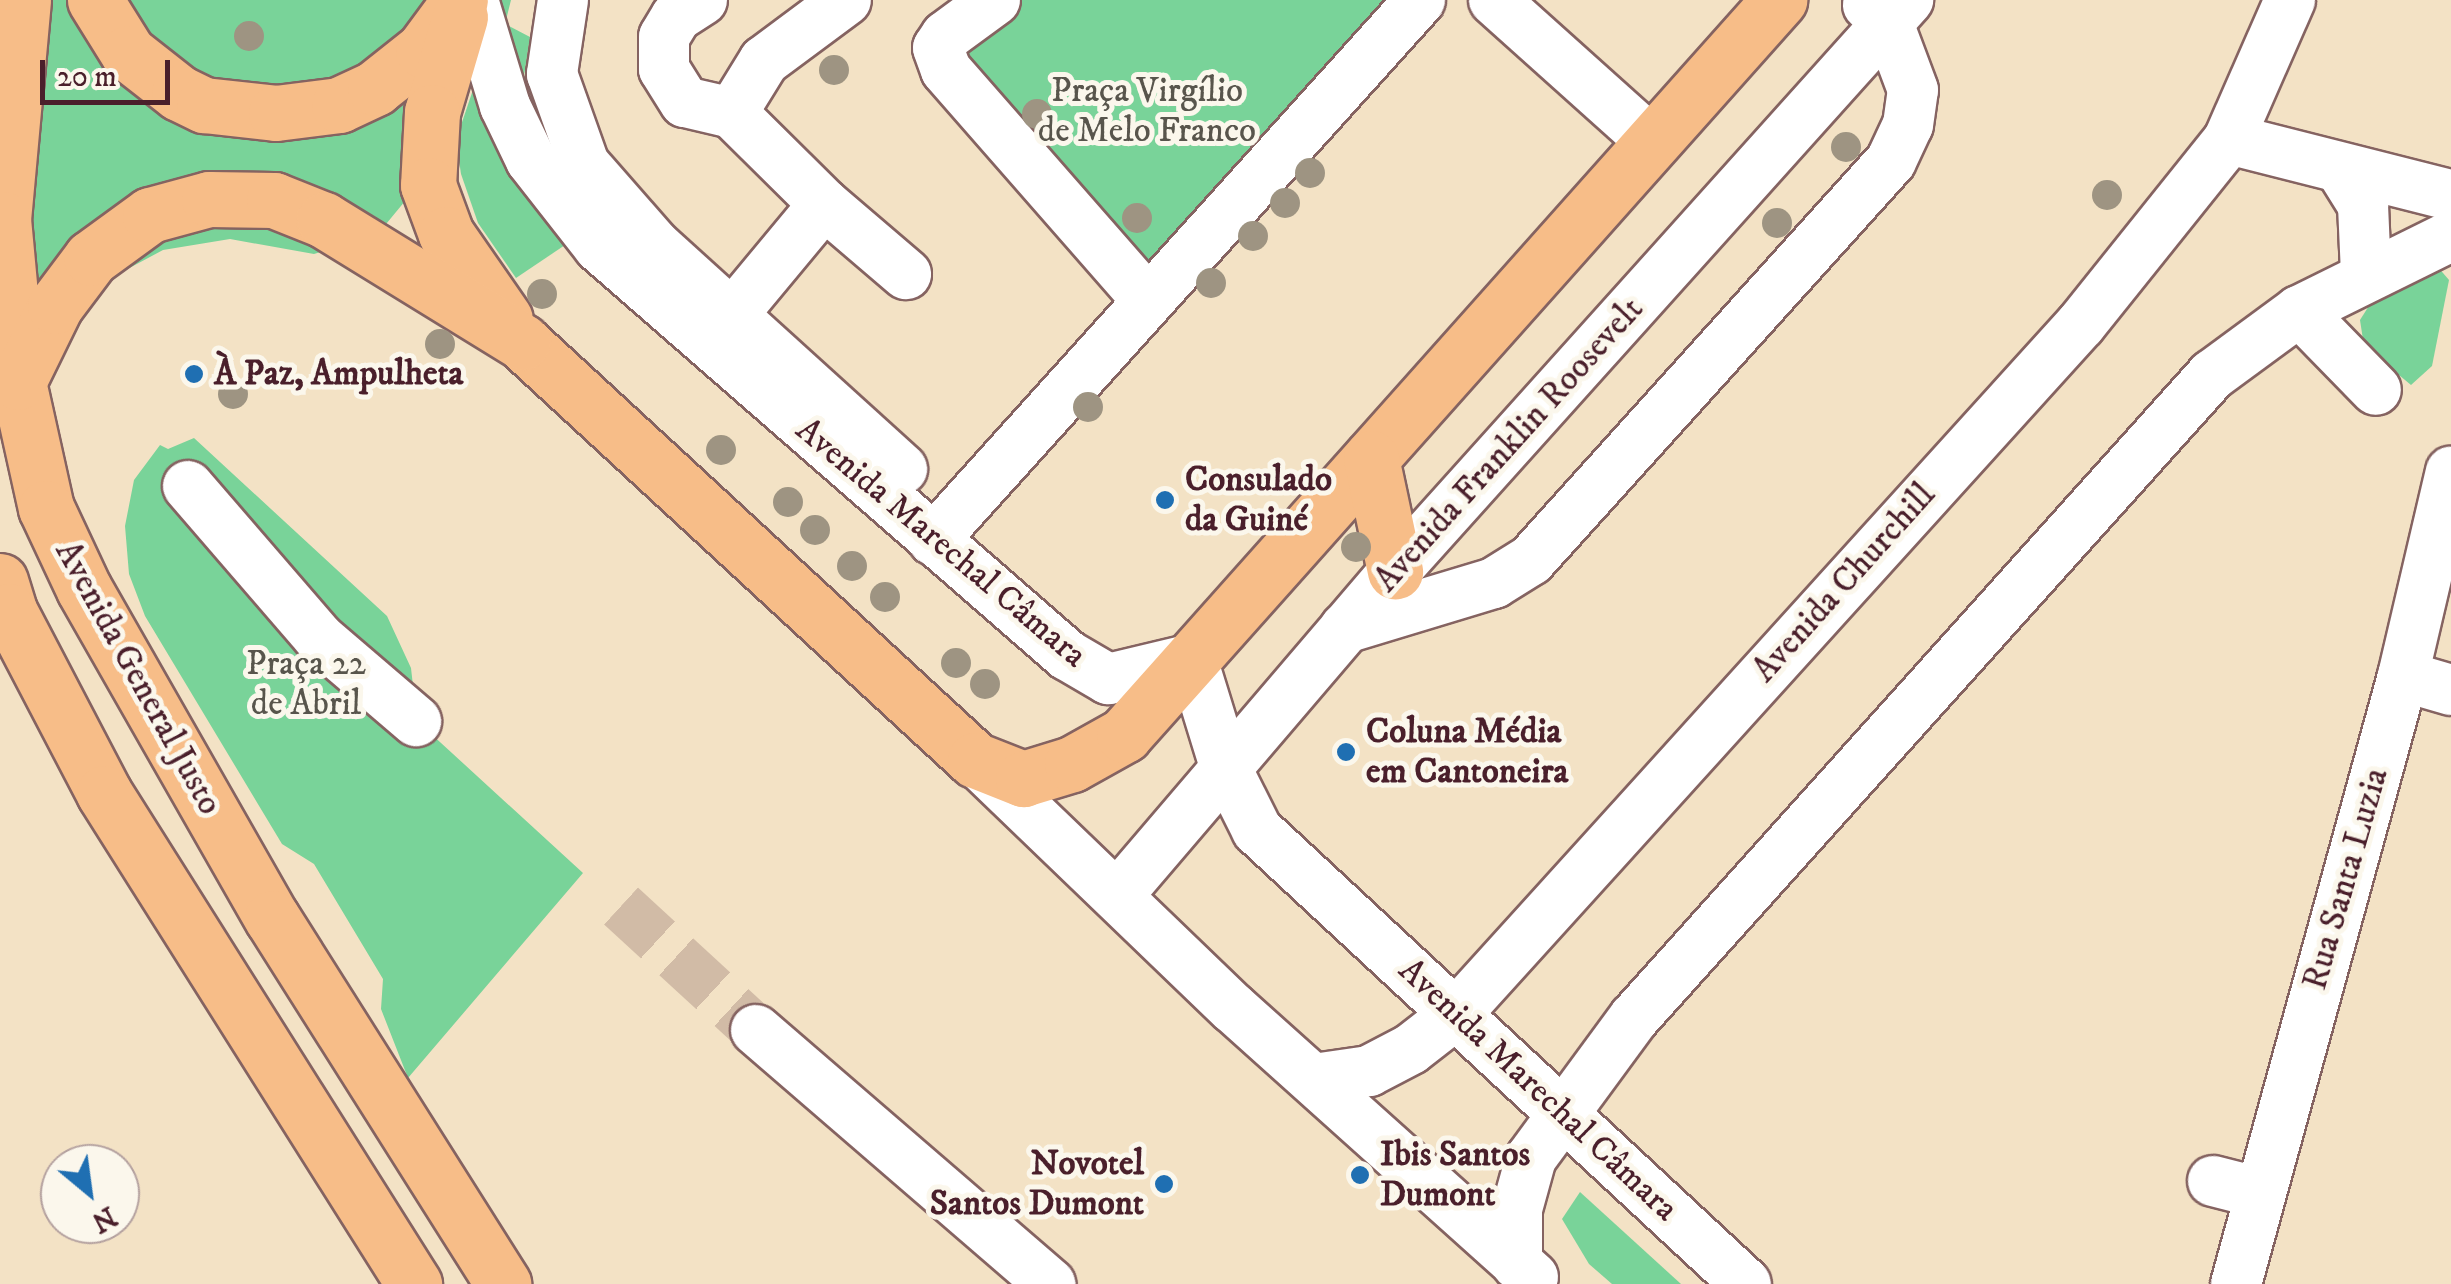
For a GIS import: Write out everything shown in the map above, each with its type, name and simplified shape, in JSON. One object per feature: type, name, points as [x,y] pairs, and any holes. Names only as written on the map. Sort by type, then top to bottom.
[{"type":"main road","name":"Avenida General Justo","points":[[23,0],[3,219],[18,382],[36,475],[84,588],[272,918],[503,1284]]},
{"type":"main road","points":[[95,0],[128,53],[179,93],[204,104],[276,113],[338,105],[375,88],[423,50],[466,0]]},
{"type":"main road","points":[[466,0],[432,112],[428,185],[446,234],[522,342]]},
{"type":"main road","points":[[18,382],[55,306],[90,258],[150,215],[209,199],[274,200],[324,220],[522,342],[974,760],[1023,779],[1072,764],[1124,735],[1779,0]]},
{"type":"main road","points":[[1371,458],[1396,571]]},
{"type":"main road","points":[[0,581],[9,610],[104,793],[414,1284]]},
{"type":"main road","points":[[0,683],[31,706],[104,793]]},
{"type":"street","name":"Avenida Marechal Câmara","points":[[466,0],[505,106],[557,200],[669,313],[944,528]]},
{"type":"street","name":"Avenida Marechal Câmara","points":[[563,0],[552,74],[584,164],[633,224],[732,316],[944,528],[974,568],[1067,655],[1108,679],[1144,676],[1192,659],[1225,766],[1257,830],[1746,1284]]},
{"type":"street","points":[[702,0],[676,17],[664,36],[664,70],[685,102],[732,114],[824,204],[906,274]]},
{"type":"street","points":[[732,114],[764,61],[846,0]]},
{"type":"street","points":[[996,0],[946,36],[938,48],[946,70],[1148,301]]},
{"type":"street","points":[[944,528],[1420,0]]},
{"type":"street","points":[[1494,0],[1651,141]]},
{"type":"street","name":"Avenida Churchill","points":[[1314,1079],[1370,1071],[1412,1049],[1456,1014],[2081,324],[2229,139],[2290,0]]},
{"type":"street","points":[[1345,628],[1494,584],[1531,560],[1864,191],[1900,143],[1913,90],[1886,8]]},
{"type":"street","name":"Avenida Franklin Roosevelt","points":[[1117,896],[1225,766],[1886,8]]},
{"type":"street","points":[[2229,139],[2451,195]]},
{"type":"street","points":[[2340,168],[2363,205],[2366,274]]},
{"type":"street","points":[[732,316],[824,204]]},
{"type":"street","points":[[1520,1277],[1517,1209],[1531,1158],[1634,1018],[2212,375],[2299,311],[2366,274],[2451,236]]},
{"type":"street","points":[[2299,311],[2376,390]]},
{"type":"street","name":"Rua Santa Luzia","points":[[2236,1284],[2237,1187],[2403,676],[2451,472]]},
{"type":"street","points":[[188,486],[319,638],[416,721]]},
{"type":"street","points":[[2403,676],[2451,690]]},
{"type":"street","points":[[974,760],[1520,1277]]},
{"type":"street","points":[[756,1030],[1033,1269]]},
{"type":"green space","points":[[0,0],[493,0],[490,28],[448,149],[377,235],[314,254],[230,239],[163,250],[77,296],[0,318]]},
{"type":"green space","points":[[499,0],[511,0],[505,24],[530,37],[524,76],[509,58],[498,22]]},
{"type":"green space","name":"Praça Virgílio de Melo Franco","points":[[1014,0],[1393,0],[1147,281],[946,48]]},
{"type":"green space","points":[[479,72],[571,241],[516,278],[478,223],[461,174],[456,140]]},
{"type":"green space","points":[[2437,266],[2449,280],[2432,366],[2411,385],[2364,346],[2360,320],[2372,301]]},
{"type":"green space","name":"Praça 22 de Abril","points":[[194,438],[387,616],[411,668],[417,721],[583,873],[408,1078],[381,1009],[383,979],[314,864],[282,844],[145,616],[129,574],[125,526],[134,480],[160,445],[168,449]]},
{"type":"green space","points":[[1580,1192],[1681,1284],[1612,1284],[1589,1264],[1562,1219]]},
{"type":"tunnel","points":[[621,906],[756,1030]]},
{"type":"place","name":"À Paz, Ampulheta","points":[[194,374]]},
{"type":"place","name":"Consulado da Guiné","points":[[1165,500]]},
{"type":"place","name":"Coluna Média em Cantoneira","points":[[1346,752]]},
{"type":"place","name":"Ibis Santos Dumont","points":[[1360,1175]]},
{"type":"place","name":"Novotel Santos Dumont","points":[[1164,1184]]}]
